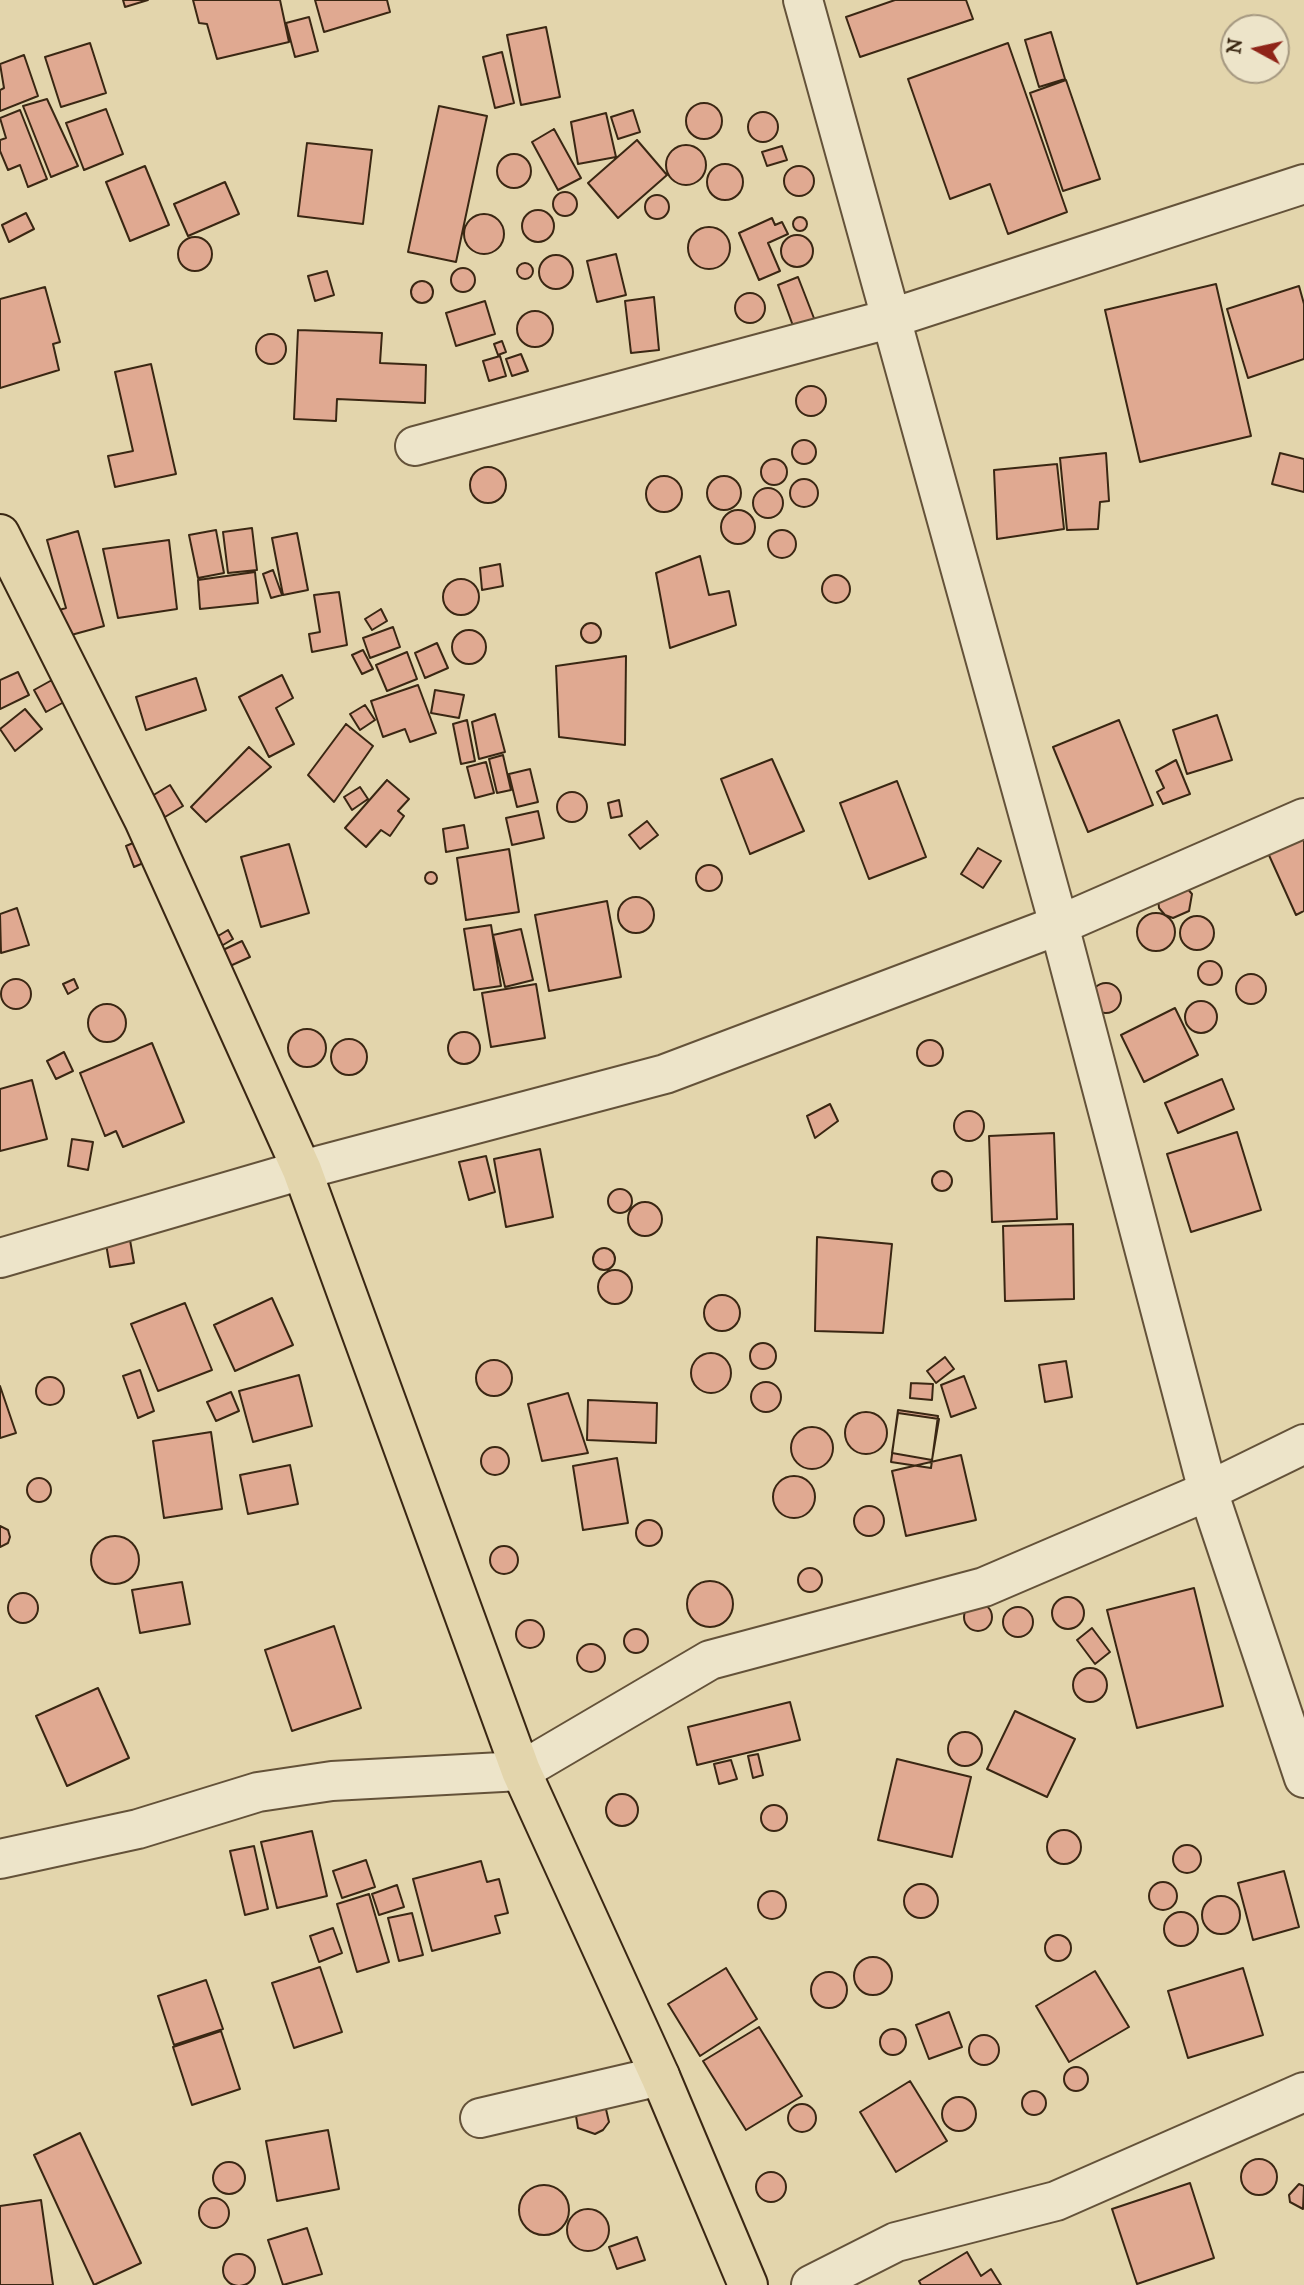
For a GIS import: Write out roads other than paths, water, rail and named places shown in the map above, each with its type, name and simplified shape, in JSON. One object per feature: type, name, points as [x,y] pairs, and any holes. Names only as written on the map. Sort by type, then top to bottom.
[{"type":"main road","points":[[0,534],[144,820],[302,1170],[520,1771],[660,2076],[748,2285]]},
{"type":"street","points":[[803,0],[889,319],[1059,925],[1208,1492],[1304,1779]]},
{"type":"street","points":[[415,446],[889,319],[1304,184]]},
{"type":"street","points":[[0,1258],[302,1170],[665,1074],[1059,925],[1304,818]]},
{"type":"street","points":[[0,1859],[138,1829],[258,1792],[332,1782],[520,1771],[710,1660],[984,1587],[1208,1492],[1304,1444]]},
{"type":"street","points":[[480,2118],[660,2076]]},
{"type":"street","points":[[811,2285],[895,2242],[1056,2202],[1304,2092]]}]
